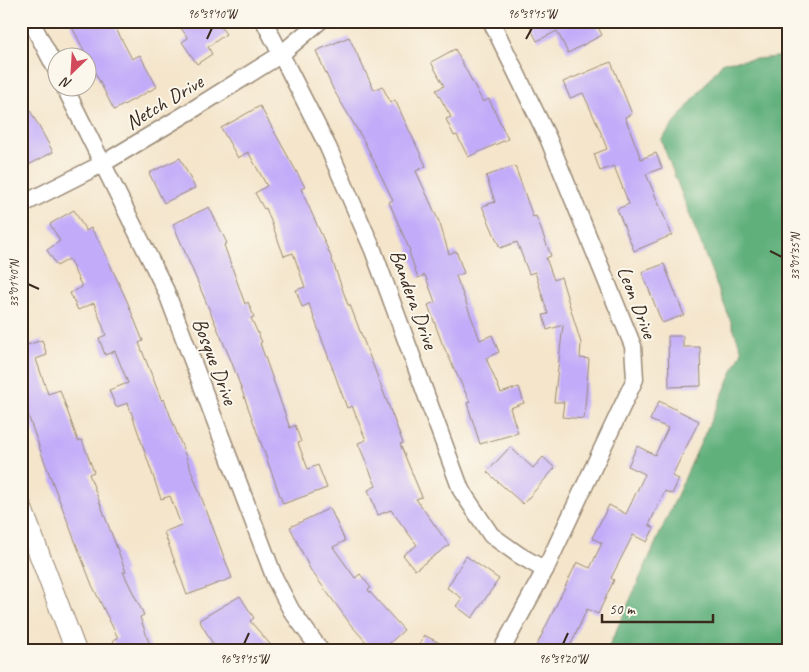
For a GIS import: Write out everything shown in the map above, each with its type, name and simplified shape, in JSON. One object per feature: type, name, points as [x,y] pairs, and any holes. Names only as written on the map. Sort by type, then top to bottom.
[{"type":"street","points":[[30,21],[48,54]]},
{"type":"street","name":"Bandera Drive","points":[[264,21],[328,147],[373,250],[461,490],[491,535],[519,555],[546,570]]},
{"type":"street","name":"Netch Drive","points":[[21,206],[104,163],[280,55],[320,21]]},
{"type":"street","name":"Leon Drive","points":[[491,21],[548,138],[633,346],[635,379],[546,570],[501,651]]},
{"type":"street","name":"Bosque Drive","points":[[70,98],[104,163],[166,292],[275,579],[291,610],[321,651]]},
{"type":"street","points":[[21,506],[76,651]]},
{"type":"green space","points":[[788,56],[788,651],[607,651],[742,351],[661,140],[723,62]]},
{"type":"building","points":[[69,21],[112,21],[132,59],[140,55],[157,87],[114,110],[98,78],[98,48],[83,48]]},
{"type":"building","points":[[176,21],[217,21],[226,34],[208,47],[212,54],[197,64],[182,42],[188,38]]},
{"type":"building","points":[[536,21],[595,21],[602,35],[568,53],[557,31],[537,41],[529,25]]},
{"type":"building","points":[[349,37],[374,90],[382,86],[391,103],[395,100],[426,166],[416,171],[440,224],[449,254],[456,251],[464,273],[456,276],[480,340],[492,335],[499,352],[486,358],[501,393],[519,387],[524,403],[510,408],[518,433],[480,444],[467,403],[470,402],[442,343],[428,305],[435,302],[425,275],[418,278],[410,251],[389,202],[393,200],[364,141],[333,89],[316,51]]},
{"type":"building","points":[[455,49],[483,102],[489,99],[508,139],[468,157],[457,135],[454,136],[446,119],[451,117],[436,90],[444,86],[431,62]]},
{"type":"building","points":[[611,62],[632,114],[625,117],[641,159],[656,153],[662,168],[646,174],[672,235],[634,251],[617,209],[629,204],[614,166],[600,171],[594,154],[607,149],[599,128],[583,93],[570,98],[563,82]]},
{"type":"building","points":[[21,94],[53,152],[21,169]]},
{"type":"building","points":[[260,106],[305,187],[301,189],[330,254],[348,305],[350,305],[403,443],[400,444],[422,497],[416,499],[449,545],[415,570],[403,555],[417,545],[391,510],[378,515],[368,490],[376,486],[358,443],[366,440],[352,406],[347,408],[309,304],[302,307],[296,290],[305,287],[293,253],[284,256],[266,208],[264,209],[255,193],[267,186],[248,152],[238,158],[221,128]]},
{"type":"building","points":[[180,158],[195,188],[164,203],[149,173]]},
{"type":"building","points":[[515,166],[533,217],[536,216],[551,256],[546,258],[554,280],[561,277],[581,343],[580,358],[589,359],[584,419],[562,417],[564,402],[554,402],[563,325],[547,330],[543,315],[548,314],[535,272],[529,274],[517,242],[500,248],[482,206],[495,202],[486,176]]},
{"type":"building","points":[[209,207],[227,243],[224,245],[245,304],[248,302],[254,317],[251,318],[262,342],[260,343],[290,428],[295,425],[301,442],[298,443],[308,469],[318,465],[327,488],[283,504],[232,363],[173,224]]},
{"type":"building","points":[[74,210],[86,231],[91,228],[99,241],[127,301],[143,341],[139,343],[162,401],[164,399],[232,578],[187,595],[164,532],[181,525],[170,496],[161,499],[128,403],[116,407],[109,390],[128,383],[115,351],[105,355],[99,338],[106,335],[94,303],[78,310],[70,293],[82,287],[69,259],[57,266],[47,250],[60,241],[50,224]]},
{"type":"building","points":[[664,264],[684,315],[662,323],[642,272]]},
{"type":"building","points":[[668,336],[683,336],[683,347],[700,347],[701,386],[669,387]]},
{"type":"building","points":[[42,340],[47,355],[36,359],[48,394],[60,390],[78,441],[82,440],[94,472],[89,474],[126,572],[123,572],[144,615],[140,617],[152,651],[117,651],[113,640],[118,638],[92,585],[42,455],[21,395],[21,347]]},
{"type":"building","points":[[659,401],[699,421],[672,476],[679,479],[672,494],[665,491],[649,525],[654,528],[647,542],[633,535],[611,578],[614,580],[598,614],[587,609],[568,651],[534,651],[577,562],[590,568],[602,543],[592,538],[609,505],[626,514],[645,474],[628,466],[637,446],[655,455],[668,428],[650,420]]},
{"type":"building","points":[[510,447],[533,468],[543,457],[555,468],[523,504],[487,472]]},
{"type":"building","points":[[330,508],[345,541],[333,547],[355,578],[360,574],[371,588],[368,590],[404,630],[381,651],[374,651],[351,625],[310,569],[290,527]]},
{"type":"building","points":[[466,556],[499,579],[472,618],[456,606],[462,598],[447,588]]},
{"type":"building","points":[[240,596],[254,618],[250,621],[276,651],[217,651],[199,620]]},
{"type":"building","points":[[424,635],[455,651],[417,651]]}]
